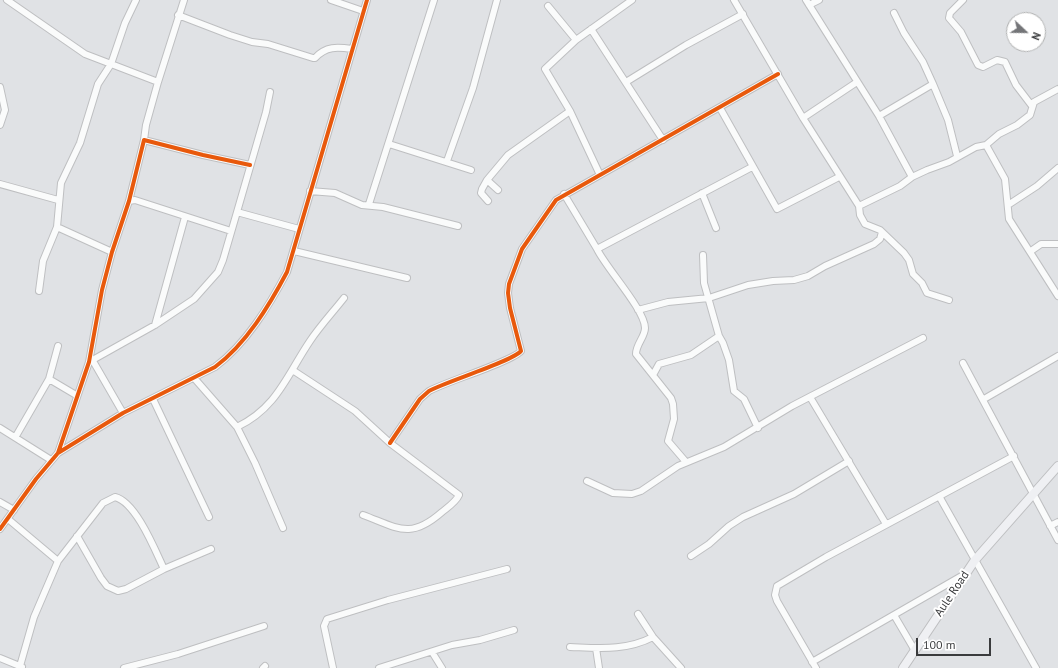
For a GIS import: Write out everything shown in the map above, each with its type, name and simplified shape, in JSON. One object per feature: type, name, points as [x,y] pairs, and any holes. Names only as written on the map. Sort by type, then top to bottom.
[{"type":"street","points":[[7,0],[85,54],[158,82]]},
{"type":"street","points":[[39,291],[43,261],[57,227],[58,200],[61,183],[83,135],[92,98],[98,84],[111,64],[125,23],[136,0]]},
{"type":"street","points":[[58,453],[76,395],[91,362],[94,326],[112,252],[129,202],[144,140],[146,125],[178,15],[184,0]]},
{"type":"street","points":[[331,0],[363,11]]},
{"type":"street","points":[[0,529],[51,460],[58,453],[123,413],[195,379],[228,358],[243,341],[277,291],[287,272],[367,0]]},
{"type":"street","points":[[369,204],[434,0]]},
{"type":"street","points":[[447,161],[473,88],[497,0]]},
{"type":"street","points":[[600,174],[570,111],[545,69],[576,40],[632,0]]},
{"type":"street","points":[[734,0],[803,118],[839,177],[859,206],[860,215],[865,224],[882,232],[906,256],[913,274],[922,283],[927,293],[949,300]]},
{"type":"street","points":[[819,0],[808,3],[879,116],[912,177]]},
{"type":"street","points":[[963,0],[950,13],[949,18],[961,32],[978,65],[983,67],[997,60],[1005,62],[1016,85],[1032,106]]},
{"type":"street","points":[[548,6],[576,40]]},
{"type":"street","points":[[894,13],[904,33],[923,62],[933,84],[948,120],[957,156]]},
{"type":"street","points":[[626,82],[686,45],[743,14]]},
{"type":"street","points":[[178,15],[230,35],[252,42],[268,44],[313,58],[316,58],[321,51],[336,47],[352,49]]},
{"type":"street","points":[[591,29],[664,140]]},
{"type":"street","points":[[390,443],[420,399],[428,391],[500,362],[518,354],[521,351],[508,294],[513,270],[522,249],[550,207],[564,194],[664,140],[778,74]]},
{"type":"street","points":[[803,118],[857,82]]},
{"type":"street","points":[[879,116],[933,84]]},
{"type":"street","points":[[0,87],[2,102],[5,110],[0,125]]},
{"type":"street","points":[[859,206],[900,186],[912,177],[981,145],[986,145],[999,134],[1016,125],[1030,115],[1034,102],[1058,89]]},
{"type":"street","points":[[91,362],[155,325],[194,299],[211,281],[223,260],[266,112],[270,92]]},
{"type":"street","points":[[720,108],[777,209],[839,177]]},
{"type":"street","points":[[488,201],[481,193],[487,180],[508,155],[570,111]]},
{"type":"street","points":[[144,140],[203,156],[250,165]]},
{"type":"street","points":[[389,144],[447,161],[471,170]]},
{"type":"street","points":[[986,145],[1005,179],[1009,219],[1031,251],[1058,296]]},
{"type":"street","points":[[597,249],[752,167]]},
{"type":"street","points":[[1008,205],[1037,186],[1058,168]]},
{"type":"street","points":[[487,180],[498,190]]},
{"type":"street","points":[[0,184],[58,200]]},
{"type":"street","points":[[310,191],[335,193],[362,205],[369,204],[458,226]]},
{"type":"street","points":[[702,193],[716,228]]},
{"type":"street","points":[[564,194],[602,260],[638,310],[645,330],[636,354],[671,398],[674,419],[669,443],[686,462]]},
{"type":"street","points":[[129,202],[135,200],[231,231]]},
{"type":"street","points":[[237,212],[299,229]]},
{"type":"street","points":[[155,325],[185,217]]},
{"type":"street","points":[[57,227],[112,252]]},
{"type":"street","points":[[638,310],[668,302],[709,298],[748,285],[777,280],[794,280],[808,276],[825,266],[874,244],[880,239],[882,232]]},
{"type":"street","points":[[1031,251],[1041,244],[1058,244]]},
{"type":"street","points":[[294,251],[407,278]]},
{"type":"street","points":[[703,255],[703,278],[719,336],[729,360],[734,391],[744,399],[758,428]]},
{"type":"street","points":[[237,428],[247,422],[278,394],[294,370],[310,340],[344,298]]},
{"type":"street","points":[[653,375],[659,364],[690,355],[719,336]]},
{"type":"street","points":[[588,481],[613,493],[632,494],[648,488],[665,474],[686,462],[724,447],[758,428],[792,406],[923,338]]},
{"type":"street","points":[[16,436],[49,379],[58,346]]},
{"type":"street","points":[[984,399],[1058,356]]},
{"type":"street","points":[[91,362],[123,413]]},
{"type":"street","points":[[963,363],[984,399],[1058,540]]},
{"type":"street","points":[[294,370],[355,411],[390,443],[458,493],[459,497],[432,521],[417,529],[402,529],[363,515]]},
{"type":"street","points":[[49,379],[76,395]]},
{"type":"street","points":[[195,379],[237,428],[255,463],[283,528]]},
{"type":"street","points":[[810,397],[850,461],[886,524]]},
{"type":"street","points":[[153,399],[209,517]]},
{"type":"street","points":[[0,428],[16,436],[51,460]]},
{"type":"street","points":[[816,668],[777,601],[775,590],[781,582],[1014,456]]},
{"type":"street","points":[[691,556],[709,544],[729,526],[743,517],[794,494],[850,461]]},
{"type":"street","name":"Aule Road","points":[[903,668],[914,649],[975,560],[1058,466]]},
{"type":"street","points":[[939,496],[1035,668]]},
{"type":"street","points":[[0,658],[22,667],[34,617],[58,561],[103,503],[115,497],[122,498],[132,508],[164,569]]},
{"type":"street","points":[[0,502],[14,510]]},
{"type":"street","points":[[8,519],[58,561]]},
{"type":"street","points":[[1050,526],[1058,522]]},
{"type":"street","points":[[77,536],[101,578],[112,589],[118,590],[126,589],[164,569],[211,549]]},
{"type":"street","points":[[333,668],[324,626],[327,619],[396,598],[506,569]]},
{"type":"street","points":[[812,662],[965,574]]},
{"type":"street","points":[[638,614],[652,637],[681,668]]},
{"type":"street","points":[[894,614],[914,649]]},
{"type":"street","points":[[124,668],[178,654],[264,626]]},
{"type":"street","points":[[379,668],[432,652],[452,644],[480,640],[514,630]]},
{"type":"street","points":[[570,647],[596,648],[630,646],[652,637]]},
{"type":"street","points":[[596,648],[600,668]]},
{"type":"street","points":[[432,652],[442,668]]},
{"type":"cycle path","points":[[0,529],[36,479],[58,453],[123,413],[215,367],[237,347],[256,324],[273,298],[287,272],[367,0]]},
{"type":"cycle path","points":[[390,443],[420,399],[429,391],[493,366],[521,351],[510,308],[508,293],[509,284],[522,249],[556,200],[778,74]]},
{"type":"cycle path","points":[[58,453],[89,362],[102,290],[112,252],[129,201],[144,140],[250,165]]}]
